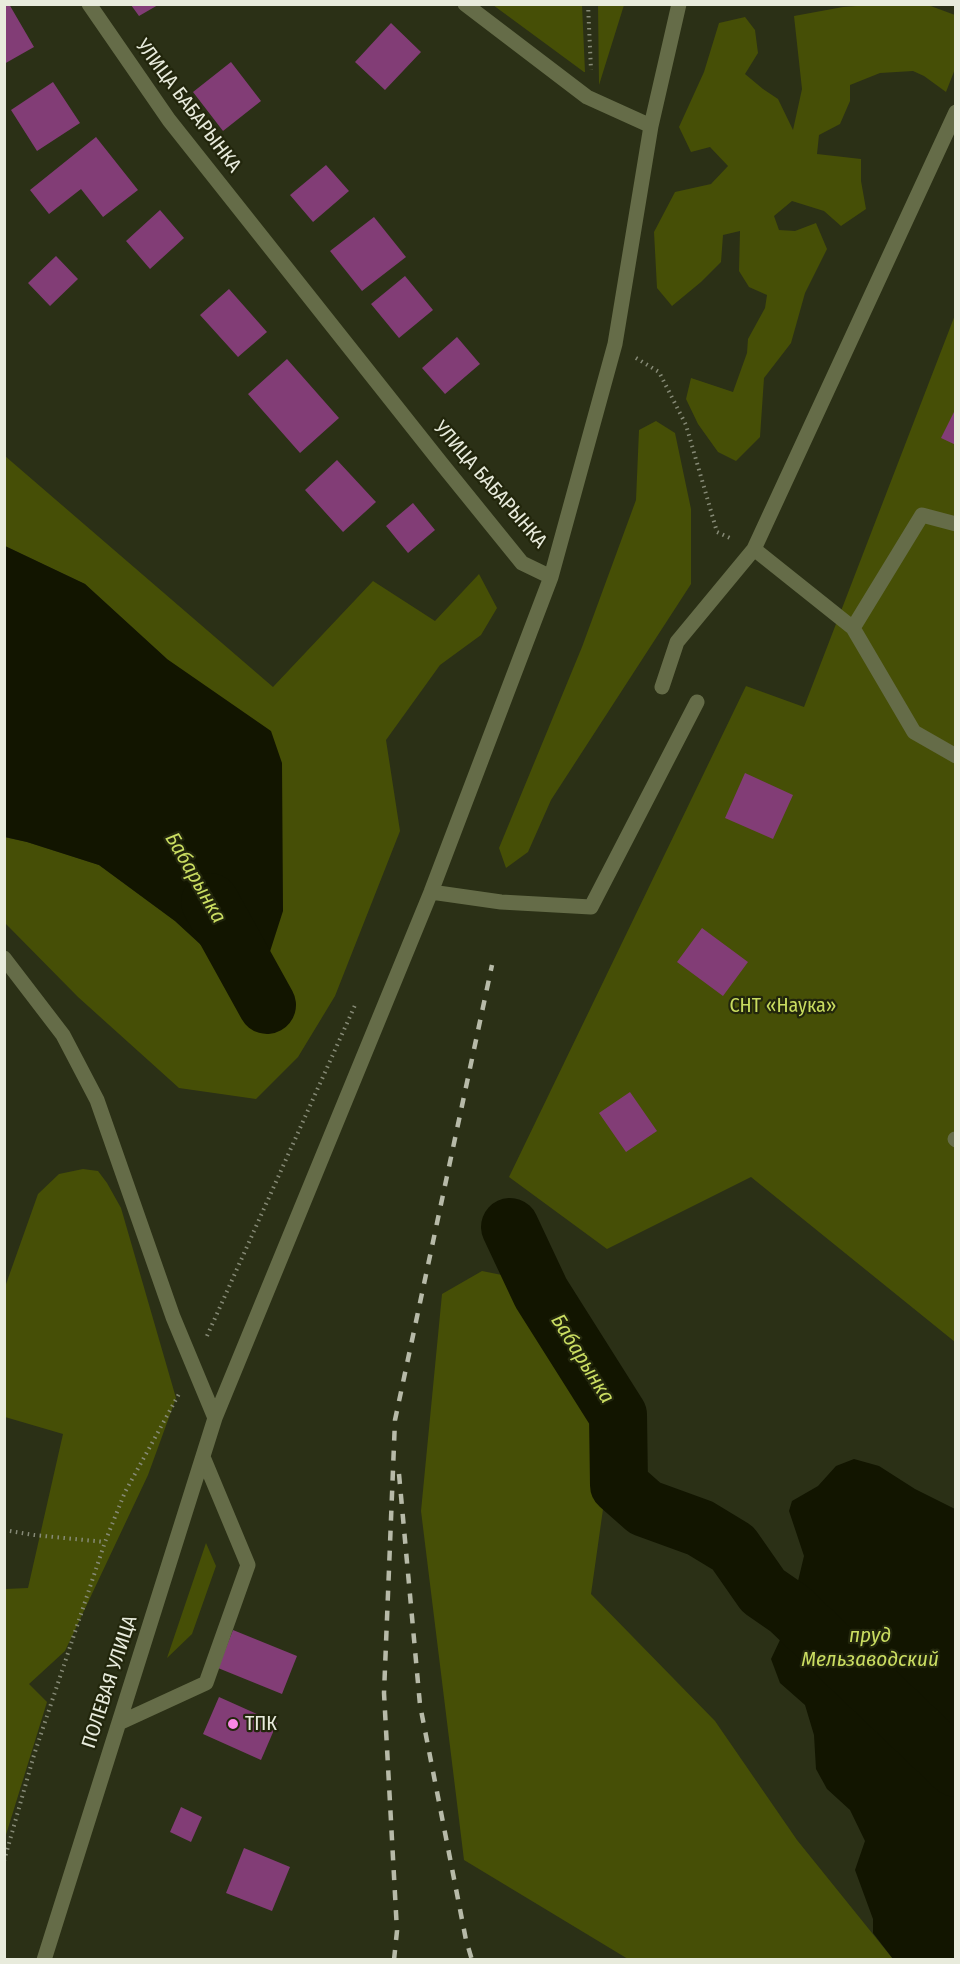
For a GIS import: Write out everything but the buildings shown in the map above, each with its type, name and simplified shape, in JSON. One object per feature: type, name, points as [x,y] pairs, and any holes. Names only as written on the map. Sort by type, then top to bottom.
[{"type":"street","name":"УЛИЦА БАБАРЫНКА","points":[[89,4],[169,120],[441,463],[522,562],[551,577],[615,344],[651,126],[679,4]]},
{"type":"street","points":[[465,4],[587,97],[651,126]]},
{"type":"street","points":[[662,687],[677,642],[754,549],[956,112]]},
{"type":"street","points":[[853,628],[922,515],[956,524]]},
{"type":"street","points":[[754,549],[853,628],[914,732],[956,756]]},
{"type":"street","name":"ПОЛЕВАЯ УЛИЦА","points":[[44,1959],[216,1418],[431,892],[551,577]]},
{"type":"street","points":[[431,892],[501,903],[591,907],[697,702]]},
{"type":"street","points":[[4,958],[63,1035],[97,1100],[173,1317],[216,1418]]},
{"type":"street","points":[[119,1723],[206,1683],[248,1566],[203,1457]]},
{"type":"path","points":[[587,97],[591,71],[588,4]]},
{"type":"path","points":[[615,344],[659,372],[687,425],[717,532],[754,549]]},
{"type":"path","points":[[4,1861],[34,1755],[105,1542],[125,1492],[194,1366],[358,999]]},
{"type":"path","points":[[4,1530],[105,1542]]},
{"type":"green space","points":[[493,5],[582,5],[585,72],[584,72]]},
{"type":"green space","points":[[598,5],[624,5],[599,85]]},
{"type":"green space","points":[[928,5],[955,15],[955,69],[946,92],[913,71],[880,73],[850,85],[850,101],[840,124],[819,135],[817,154],[861,159],[861,181],[866,209],[841,226],[824,211],[792,201],[774,216],[779,230],[795,231],[816,223],[827,249],[805,293],[791,343],[764,378],[760,437],[736,461],[718,452],[698,424],[686,399],[691,378],[733,392],[747,353],[748,339],[765,308],[767,295],[749,287],[739,271],[740,231],[723,235],[721,262],[672,306],[657,288],[654,232],[675,192],[711,184],[728,166],[710,147],[691,152],[679,127],[704,72],[719,23],[745,17],[755,30],[758,53],[745,74],[778,99],[793,130],[802,89],[794,16],[843,7]]},
{"type":"green space","name":"СНТ «Наука»","points":[[955,315],[955,1342],[751,1177],[607,1249],[509,1177],[746,686],[804,707]]},
{"type":"green space","points":[[656,421],[675,433],[691,509],[691,584],[551,800],[528,852],[506,868],[499,848],[582,647],[636,500],[639,430]]},
{"type":"green space","points":[[5,456],[273,687],[373,581],[435,621],[479,574],[497,608],[481,635],[440,665],[386,740],[400,831],[335,996],[298,1057],[256,1099],[179,1088],[78,997],[5,923],[4,837],[99,865],[175,921],[236,977],[167,659],[85,584],[5,546]]},
{"type":"green space","points":[[83,1169],[98,1171],[121,1208],[176,1398],[148,1475],[65,1651],[29,1684],[47,1702],[5,1838],[5,1589],[28,1588],[63,1434],[5,1417],[5,1287],[38,1194],[59,1174]]},
{"type":"green space","points":[[482,1271],[517,1278],[604,1415],[606,1488],[591,1594],[715,1721],[797,1840],[893,1959],[628,1959],[464,1860],[421,1511],[442,1294]]},
{"type":"green space","points":[[206,1543],[216,1566],[192,1634],[167,1658]]},
{"type":"water","points":[[5,546],[85,584],[167,659],[271,731],[282,763],[283,911],[266,964],[236,977],[175,921],[99,865],[5,837]]},
{"type":"water","name":"пруд Мельзаводский","points":[[854,1459],[879,1466],[915,1489],[955,1509],[955,1959],[893,1959],[873,1933],[873,1919],[855,1870],[865,1841],[850,1810],[827,1789],[816,1769],[814,1735],[805,1705],[780,1683],[771,1659],[788,1623],[804,1556],[789,1511],[792,1501],[818,1486],[836,1466]]},
{"type":"waterway","name":"Бабарынка","points":[[210,902],[267,1005]]},
{"type":"waterway","name":"Бабарынка","points":[[510,1227],[541,1293],[618,1415],[619,1485],[645,1508],[700,1528],[733,1548],[763,1591],[789,1609],[956,1768]]},
{"type":"railway","points":[[394,1960],[397,1931],[384,1693],[395,1420],[492,965]]},
{"type":"railway","points":[[399,1474],[420,1705],[466,1940],[472,1960]]},
{"type":"place","name":"ТПК","points":[[233,1724]]}]
